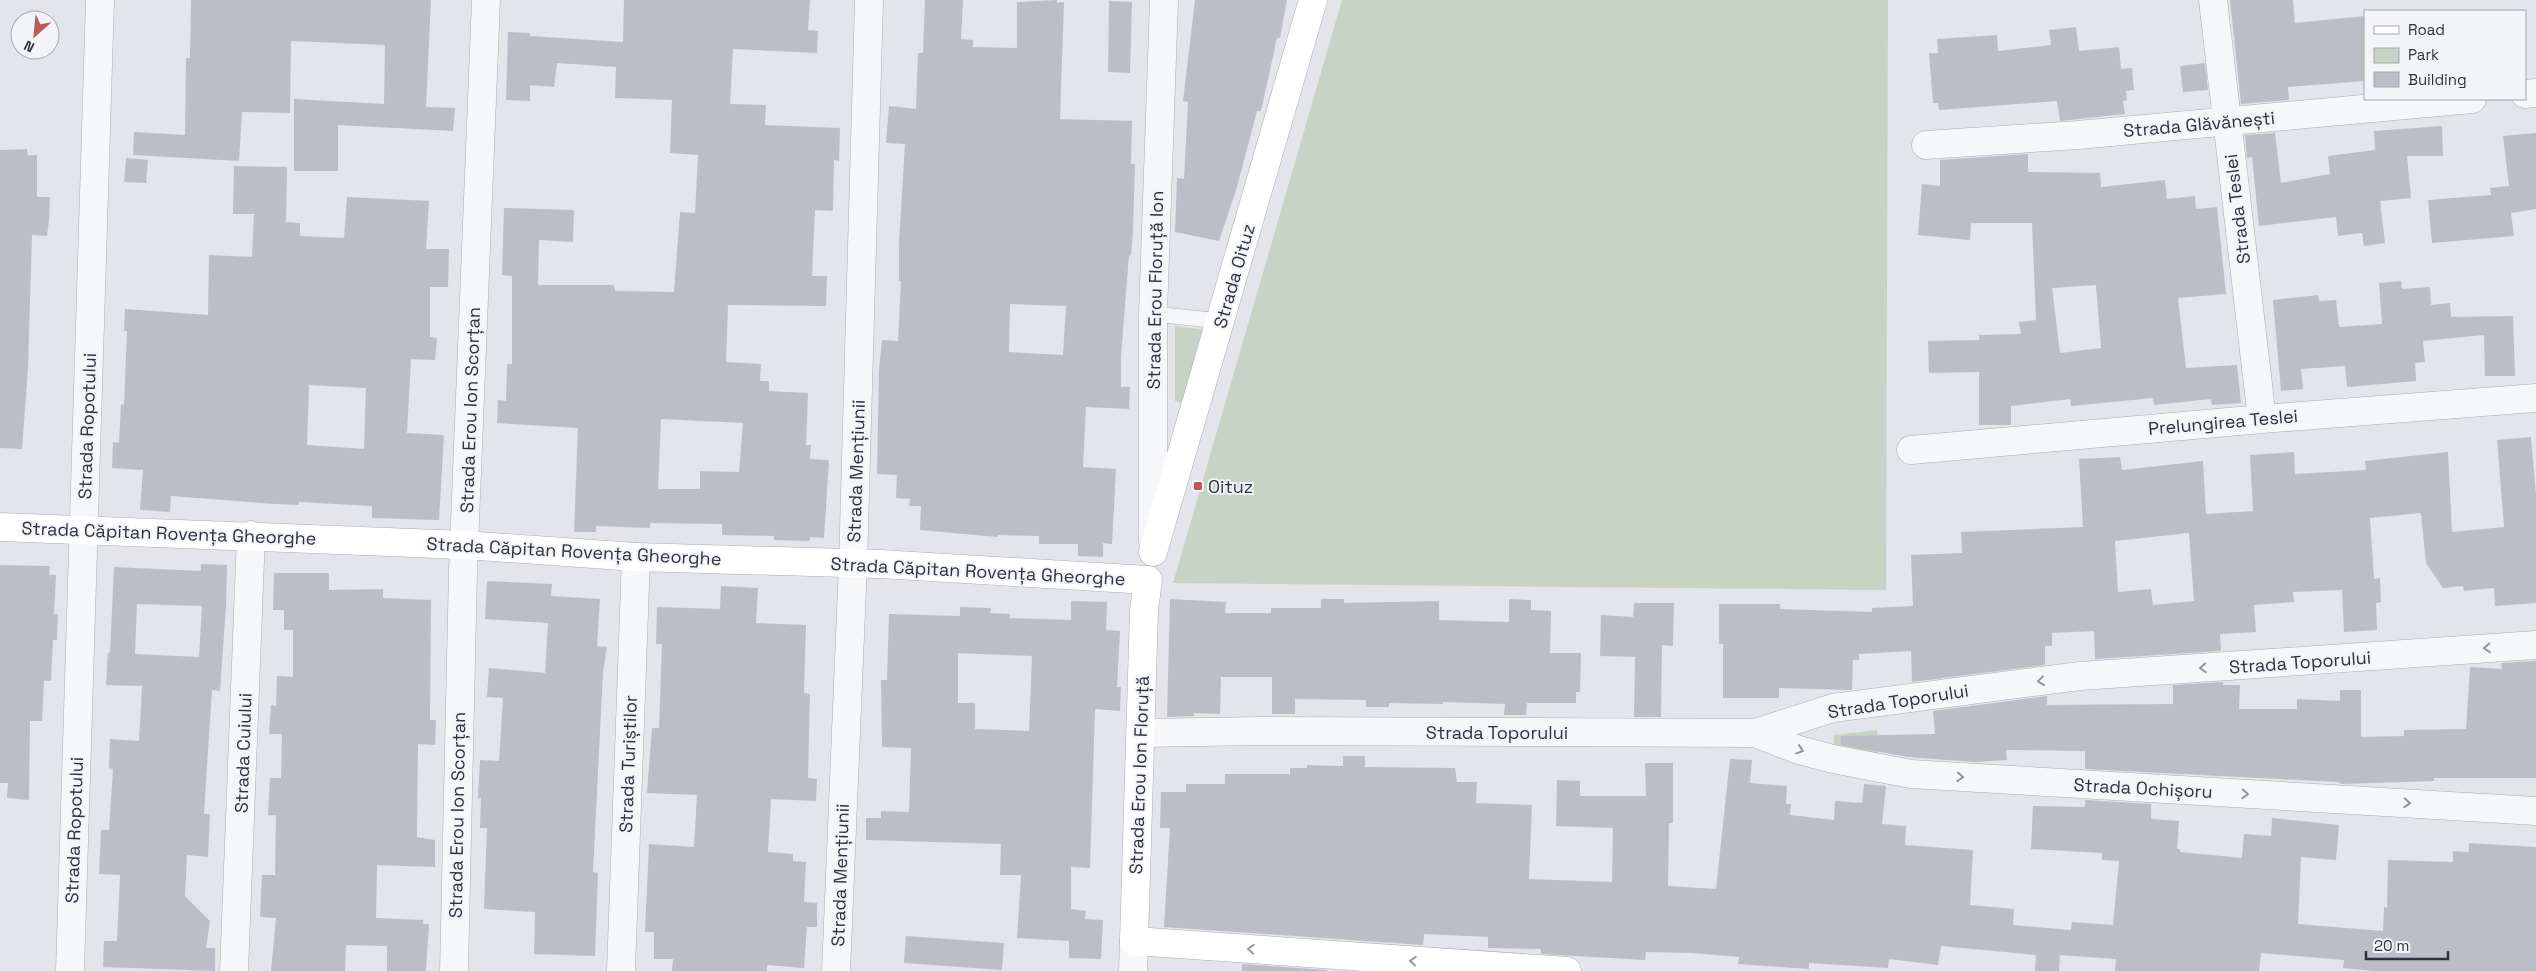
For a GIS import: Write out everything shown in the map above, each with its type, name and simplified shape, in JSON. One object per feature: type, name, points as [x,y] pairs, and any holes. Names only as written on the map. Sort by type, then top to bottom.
[{"type":"street","name":"Strada Ropotului","points":[[70,971],[100,0]]},
{"type":"street","name":"Strada Erou Ion Scorțan","points":[[454,971],[464,545],[486,0]]},
{"type":"street","name":"Strada Mențiunii","points":[[836,971],[853,564],[869,0]]},
{"type":"street","name":"Strada Erou Floruță Ion","points":[[1148,580],[1152,552],[1153,314],[1164,0]]},
{"type":"street","name":"Strada Oituz","points":[[1152,552],[1221,321],[1313,0]]},
{"type":"street","name":"Strada Teslei","points":[[2213,0],[2262,419]]},
{"type":"street","name":"Strada Glăvănești","points":[[1926,145],[2078,135],[2461,100]]},
{"type":"street","name":"Prelungirea Teslei","points":[[1911,450],[2262,419],[2536,398]]},
{"type":"street","name":"Strada Căpitan Rovența Gheorghe","points":[[0,527],[251,535],[464,545],[636,557],[853,564],[1148,580]]},
{"type":"street","name":"Strada Cuiului","points":[[234,971],[251,535]]},
{"type":"street","name":"Strada Turiștilor","points":[[621,971],[636,557]]},
{"type":"street","name":"Strada Erou Ion Floruță","points":[[1133,971],[1144,610],[1148,580]]},
{"type":"street","name":"Strada Toporului","points":[[1141,733],[1261,731],[1755,732],[1833,708],[2080,676],[2536,645]]},
{"type":"street","name":"Strada Ochișoru","points":[[1755,732],[1816,755],[1911,774],[2536,811]]},
{"type":"street","points":[[1134,941],[1567,971]]},
{"type":"lane","points":[[1153,314],[1221,321]]},
{"type":"green space","points":[[1342,0],[1888,0],[1886,590],[1173,583]]},
{"type":"green space","points":[[1175,326],[1205,330],[1186,400],[1181,403],[1175,401]]},
{"type":"green space","points":[[1877,730],[1878,758],[1834,751],[1834,735]]},
{"type":"building","points":[[191,0],[431,0],[426,107],[455,108],[453,131],[338,125],[338,171],[294,171],[294,99],[384,104],[385,45],[291,41],[290,113],[242,112],[239,161],[133,155],[134,132],[185,135],[186,58],[190,58]]},
{"type":"building","points":[[624,0],[810,0],[808,30],[818,31],[817,53],[733,49],[730,104],[766,105],[765,125],[840,128],[839,161],[834,160],[833,211],[815,210],[812,276],[827,276],[826,306],[728,305],[726,362],[761,364],[760,381],[769,381],[769,391],[808,393],[806,445],[811,445],[810,459],[829,460],[824,538],[810,537],[809,541],[774,540],[774,536],[722,535],[722,524],[650,523],[650,528],[596,526],[596,532],[574,532],[578,428],[497,423],[498,400],[506,401],[507,364],[512,364],[512,276],[502,275],[504,208],[574,210],[573,242],[539,240],[538,285],[614,285],[615,291],[674,292],[680,212],[695,213],[698,155],[670,153],[672,100],[615,98],[616,67],[557,63],[554,87],[530,85],[530,101],[506,100],[508,32],[530,33],[530,36],[623,42]],"holes":[[[661,419],[743,423],[739,472],[700,471],[700,489],[658,489]]]},
{"type":"building","points":[[925,0],[963,0],[961,39],[973,40],[973,47],[1017,48],[1017,2],[1057,0],[1057,3],[1064,2],[1060,119],[1132,121],[1131,164],[1135,164],[1133,230],[1131,256],[1129,255],[1121,357],[1121,387],[1130,387],[1129,409],[1086,407],[1083,467],[1116,469],[1112,544],[1103,543],[1103,557],[1078,556],[1078,544],[1039,544],[1039,536],[998,535],[998,537],[920,530],[921,506],[909,506],[910,499],[896,498],[897,475],[877,474],[879,370],[882,340],[898,341],[901,281],[899,281],[899,242],[905,144],[886,143],[889,106],[916,109],[918,53],[923,53]],"holes":[[[1010,304],[1066,306],[1063,355],[1009,352]]]},
{"type":"building","points":[[1195,0],[1287,0],[1280,38],[1277,38],[1261,111],[1257,111],[1237,187],[1219,241],[1175,232],[1177,178],[1184,179],[1188,102],[1183,101]]},
{"type":"building","points":[[2230,0],[2293,0],[2295,23],[2364,16],[2364,81],[2288,87],[2289,100],[2241,104]]},
{"type":"building","points":[[1109,1],[1132,2],[1130,73],[1108,72]]},
{"type":"building","points":[[2076,27],[2079,51],[2119,47],[2121,69],[2132,68],[2134,90],[2126,91],[2127,100],[2123,101],[2125,114],[2060,121],[2057,101],[1939,110],[1938,103],[1933,103],[1929,53],[1938,53],[1937,39],[1997,35],[1998,51],[2051,45],[2049,30]]},
{"type":"building","points":[[2205,63],[2208,90],[2183,92],[2180,66]]},
{"type":"building","points":[[2442,126],[2443,156],[2407,156],[2411,198],[2380,201],[2385,243],[2364,246],[2362,233],[2338,236],[2336,217],[2259,226],[2252,157],[2247,158],[2245,135],[2275,133],[2281,183],[2330,174],[2328,156],[2375,150],[2374,131]]},
{"type":"building","points":[[2536,133],[2536,209],[2511,213],[2514,236],[2432,243],[2428,200],[2491,195],[2490,188],[2509,186],[2503,136]]},
{"type":"building","points":[[27,149],[28,155],[37,155],[37,197],[50,197],[49,220],[47,236],[32,235],[28,368],[22,449],[0,448],[0,150]]},
{"type":"building","points":[[2028,154],[2028,172],[2100,173],[2101,187],[2165,180],[2167,199],[2195,196],[2196,209],[2217,207],[2226,294],[2178,298],[2186,368],[2237,365],[2241,403],[2212,405],[2211,399],[2154,405],[2153,398],[2071,406],[2070,399],[2011,406],[2011,425],[1979,425],[1979,372],[1929,373],[1928,341],[1979,340],[1979,335],[2021,334],[2019,322],[2036,320],[2032,223],[1971,223],[1970,240],[1918,235],[1922,184],[1940,186],[1940,160]],"holes":[[[2096,285],[2101,348],[2060,353],[2052,288]]]},
{"type":"building","points":[[126,158],[148,160],[146,183],[124,182]]},
{"type":"building","points":[[234,166],[287,167],[286,222],[300,223],[300,236],[344,238],[347,197],[429,201],[426,249],[449,249],[448,287],[430,287],[430,337],[437,338],[435,360],[411,359],[407,433],[444,435],[439,520],[372,518],[372,506],[299,502],[299,505],[275,504],[171,496],[170,512],[140,510],[143,470],[112,468],[113,442],[119,443],[121,404],[124,405],[127,331],[124,331],[125,309],[208,315],[209,255],[252,257],[254,214],[233,214]],"holes":[[[309,385],[366,388],[364,449],[307,445]]]},
{"type":"building","points":[[2401,281],[2402,289],[2430,287],[2431,305],[2450,303],[2451,317],[2513,316],[2515,376],[2485,376],[2484,335],[2423,341],[2425,362],[2415,363],[2416,381],[2347,387],[2345,366],[2301,369],[2303,389],[2281,391],[2273,300],[2318,295],[2319,301],[2336,300],[2339,327],[2382,324],[2379,283]]},
{"type":"building","points":[[2531,437],[2536,495],[2536,603],[2495,606],[2494,588],[2464,591],[2463,586],[2443,588],[2426,563],[2421,513],[2370,518],[2374,579],[2380,578],[2381,602],[2376,603],[2377,630],[2344,632],[2342,590],[2293,592],[2294,602],[2254,605],[2256,632],[2220,634],[2221,651],[2095,659],[2094,631],[2052,633],[2052,646],[2045,646],[2045,665],[1912,682],[1911,651],[1859,654],[1859,660],[1853,660],[1852,690],[1779,688],[1779,698],[1723,698],[1723,644],[1719,644],[1719,604],[1780,604],[1780,609],[1872,612],[1872,608],[1913,606],[1911,555],[1962,553],[1961,532],[2083,527],[2079,459],[2120,457],[2122,470],[2203,461],[2206,514],[2253,511],[2250,455],[2294,452],[2295,474],[2366,470],[2365,461],[2448,452],[2452,532],[2504,527],[2497,440]],"holes":[[[2189,533],[2194,601],[2153,605],[2151,589],[2118,592],[2115,541]]]},
{"type":"building","points":[[201,564],[227,565],[226,606],[220,691],[212,690],[204,814],[210,814],[208,857],[187,855],[185,896],[210,921],[206,948],[215,948],[215,971],[103,967],[104,941],[117,941],[120,875],[99,874],[101,830],[109,830],[113,769],[109,768],[110,739],[139,741],[142,686],[106,685],[108,652],[110,653],[114,567],[201,571]],"holes":[[[137,604],[202,606],[199,657],[135,654]]]},
{"type":"building","points":[[0,565],[50,566],[49,575],[56,575],[54,614],[58,614],[57,640],[53,640],[51,681],[44,681],[42,721],[30,721],[29,800],[7,798],[8,783],[0,783]]},
{"type":"building","points":[[274,573],[329,573],[329,590],[383,589],[383,598],[431,600],[430,720],[436,720],[435,745],[418,744],[417,837],[435,840],[435,867],[377,865],[376,918],[423,920],[423,924],[429,924],[426,971],[387,971],[387,946],[346,945],[345,971],[271,971],[276,918],[260,917],[262,875],[275,875],[276,815],[268,815],[270,778],[281,778],[282,734],[269,734],[271,705],[276,706],[277,676],[293,677],[293,630],[284,630],[284,610],[273,610]]},
{"type":"building","points":[[487,581],[552,584],[551,596],[600,599],[597,646],[607,647],[603,672],[593,872],[598,873],[595,956],[534,954],[535,912],[484,909],[487,828],[480,828],[481,798],[478,798],[480,760],[499,761],[503,698],[487,697],[489,668],[545,673],[548,623],[485,619]]},
{"type":"building","points":[[721,586],[758,588],[756,623],[806,625],[804,693],[810,694],[808,778],[817,779],[816,801],[771,799],[768,852],[793,854],[793,861],[806,862],[804,902],[817,903],[817,927],[807,927],[804,968],[767,965],[767,971],[672,971],[673,959],[654,959],[654,932],[645,932],[649,844],[694,847],[697,795],[647,793],[652,728],[659,728],[662,644],[656,644],[657,607],[720,609]]},
{"type":"building","points":[[1170,599],[1226,602],[1225,613],[1271,613],[1271,608],[1321,608],[1321,599],[1344,599],[1344,603],[1439,601],[1439,620],[1509,622],[1509,599],[1531,600],[1531,610],[1551,611],[1550,653],[1581,653],[1580,692],[1576,692],[1576,703],[1527,703],[1526,715],[1504,715],[1505,704],[1389,703],[1389,707],[1366,707],[1366,700],[1295,699],[1295,714],[1272,714],[1272,677],[1221,677],[1220,714],[1194,713],[1194,716],[1167,717]]},
{"type":"building","points":[[1071,601],[1107,602],[1106,630],[1120,631],[1117,687],[1121,687],[1120,711],[1095,709],[1090,868],[1071,867],[1071,909],[1086,911],[1085,919],[1103,920],[1101,959],[1069,958],[1069,941],[1017,938],[1021,875],[1000,875],[1001,844],[866,840],[866,818],[881,818],[881,811],[909,812],[911,748],[882,747],[881,680],[887,680],[889,614],[960,616],[960,607],[991,608],[990,613],[1010,614],[1010,618],[1071,620]],"holes":[[[958,653],[1032,656],[1029,731],[975,729],[975,703],[958,703]]]},
{"type":"building","points":[[1634,603],[1674,603],[1673,646],[1662,645],[1661,717],[1634,717],[1635,657],[1600,656],[1601,615],[1633,617]]},
{"type":"building","points":[[2536,661],[2536,778],[2434,778],[2434,781],[2342,784],[2338,782],[2085,769],[2085,751],[2006,750],[2007,760],[1975,762],[1908,757],[1841,745],[1841,736],[1935,734],[1933,711],[2047,696],[2047,705],[2173,704],[2173,685],[2223,682],[2223,685],[2240,685],[2239,709],[2297,709],[2297,699],[2340,701],[2340,690],[2361,690],[2361,737],[2404,736],[2404,730],[2466,729],[2470,667],[2502,669],[2501,663]]},
{"type":"building","points":[[1343,756],[1365,756],[1365,767],[1455,768],[1457,782],[1477,782],[1476,803],[1532,805],[1529,879],[1612,882],[1613,828],[1556,826],[1557,780],[1580,781],[1580,796],[1646,796],[1645,763],[1673,763],[1673,823],[1669,823],[1668,886],[1716,889],[1730,759],[1752,760],[1750,783],[1787,786],[1786,804],[1791,804],[1790,815],[1834,820],[1835,801],[1862,803],[1864,784],[1886,786],[1882,824],[1906,826],[1905,845],[1973,850],[1970,905],[2014,909],[2013,925],[2071,930],[2072,922],[2113,925],[2119,861],[2102,860],[2102,853],[2031,849],[2033,806],[2085,807],[2085,800],[2151,804],[2151,819],[2179,821],[2177,849],[2180,849],[2180,852],[2242,858],[2244,834],[2271,836],[2272,818],[2339,825],[2336,860],[2301,857],[2298,924],[2383,931],[2384,907],[2387,908],[2388,860],[2453,862],[2453,851],[2469,852],[2469,843],[2536,847],[2536,971],[2374,971],[2343,968],[2344,960],[2261,953],[2259,971],[2115,971],[2116,959],[2060,955],[2059,971],[2035,971],[2036,955],[1941,946],[1938,965],[1889,959],[1888,968],[1809,963],[1809,969],[1738,964],[1739,957],[1692,953],[1646,952],[1645,960],[1541,954],[1541,949],[1488,948],[1488,937],[1424,934],[1423,945],[1164,927],[1170,828],[1160,828],[1161,792],[1186,792],[1186,784],[1225,784],[1225,774],[1290,774],[1290,768],[1307,768],[1307,765],[1343,766]]},
{"type":"building","points":[[906,936],[1004,943],[1002,970],[904,963]]},
{"type":"building","points":[[1242,964],[1327,970],[1327,971],[1242,971]]},
{"type":"place","name":"Oituz","points":[[1198,486]]}]
